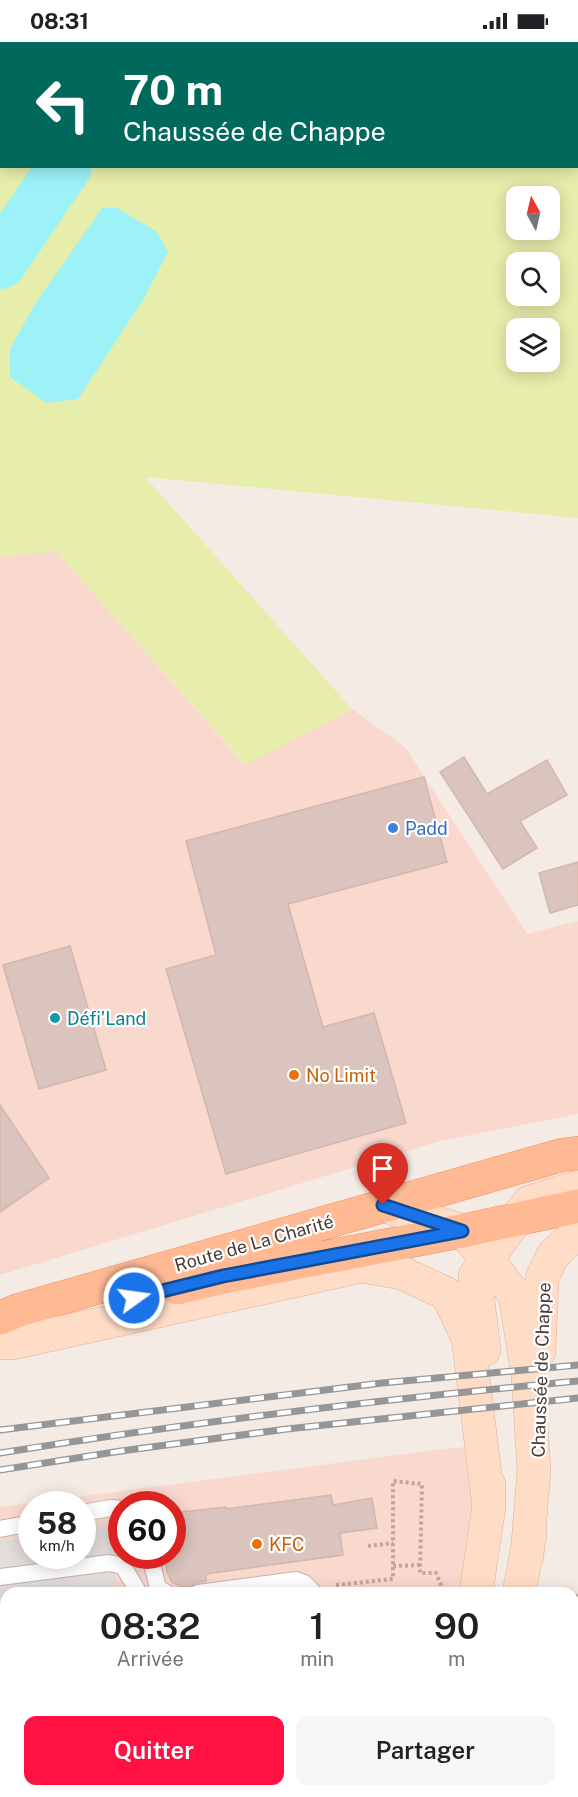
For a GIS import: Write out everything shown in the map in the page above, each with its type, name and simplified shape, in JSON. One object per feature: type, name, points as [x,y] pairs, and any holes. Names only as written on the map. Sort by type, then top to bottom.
[{"type":"main road","name":"Route de La Charité","points":[[0,1318],[19,1310],[383,1205],[562,1155],[578,1154]]},
{"type":"main road","points":[[473,1587],[489,1506],[488,1378],[475,1276],[529,1202],[578,1187]]},
{"type":"main road","points":[[383,1205],[462,1231]]},
{"type":"main road","name":"Route de La Charité","points":[[0,1331],[223,1276],[462,1231],[578,1206]]},
{"type":"main road","name":"Chaussée de Chappe","points":[[462,1231],[515,1295],[528,1375],[534,1470],[527,1556]]},
{"type":"main road","name":"Chaussée de Chappe","points":[[520,1587],[527,1556],[541,1446],[538,1339],[542,1278],[553,1254],[578,1232]]},
{"type":"main road","points":[[0,1343],[13,1343],[362,1266],[402,1273],[447,1294],[468,1338],[489,1506]]},
{"type":"lane","points":[[0,1529],[18,1526]]},
{"type":"lane","points":[[0,1577],[108,1563],[123,1566],[135,1587]]},
{"type":"lane","points":[[153,1569],[158,1587]]},
{"type":"lane","points":[[243,1587],[296,1580],[308,1587]]},
{"type":"path","points":[[330,1586],[393,1579],[393,1481],[422,1484],[420,1573],[436,1573],[442,1587]]},
{"type":"path","points":[[368,1546],[393,1543]]},
{"type":"path","points":[[393,1566],[420,1565]]},
{"type":"shaded area","points":[[56,551],[245,765],[352,709],[405,747],[527,934],[578,921],[578,1114],[440,1141],[0,1275],[0,557]]},
{"type":"shaded area","points":[[481,1446],[476,1587],[0,1587],[0,1507],[18,1505],[18,1569],[96,1569],[96,1494],[108,1493],[108,1569],[186,1569],[186,1491],[122,1491]]},
{"type":"shaded area","points":[[108,1526],[108,1569],[114,1569],[117,1587],[0,1587],[0,1541],[18,1539],[18,1569],[96,1569],[96,1528]]},
{"type":"green space","points":[[0,168],[578,168],[578,518],[145,477],[352,709],[246,765],[56,551],[0,557]]},
{"type":"water","points":[[102,208],[117,208],[157,232],[168,252],[143,300],[78,399],[46,403],[10,377],[10,349],[35,304]]},
{"type":"building","points":[[464,757],[487,794],[547,760],[567,795],[520,821],[537,848],[503,869],[440,772]]},
{"type":"building","points":[[424,777],[447,862],[288,904],[323,1027],[374,1013],[406,1123],[226,1174],[166,969],[216,955],[186,841]]},
{"type":"building","points":[[578,862],[578,905],[550,913],[539,873]]},
{"type":"building","name":"Défi'Land","points":[[70,946],[106,1070],[39,1089],[3,965]]},
{"type":"building","points":[[0,1105],[49,1178],[0,1212]]},
{"type":"building","name":"KFC","points":[[331,1495],[333,1505],[372,1498],[377,1528],[340,1533],[343,1555],[206,1574],[206,1581],[190,1587],[181,1587],[172,1582],[167,1569],[186,1569],[186,1511],[226,1507],[226,1509]]},
{"type":"waterway","points":[[0,262],[64,168]]},
{"type":"railway","points":[[0,1430],[382,1383],[578,1365]]},
{"type":"railway","points":[[0,1453],[288,1412],[578,1381]]},
{"type":"railway","points":[[0,1470],[287,1429],[578,1398]]},
{"type":"place","name":"Padd","points":[[393,828]]},
{"type":"place","name":"Défi'Land","points":[[55,1018]]},
{"type":"place","name":"No Limit","points":[[294,1075]]},
{"type":"place","name":"KFC","points":[[257,1544]]},
{"type":"route","points":[[134,1298],[223,1276],[462,1231],[383,1205]]}]
